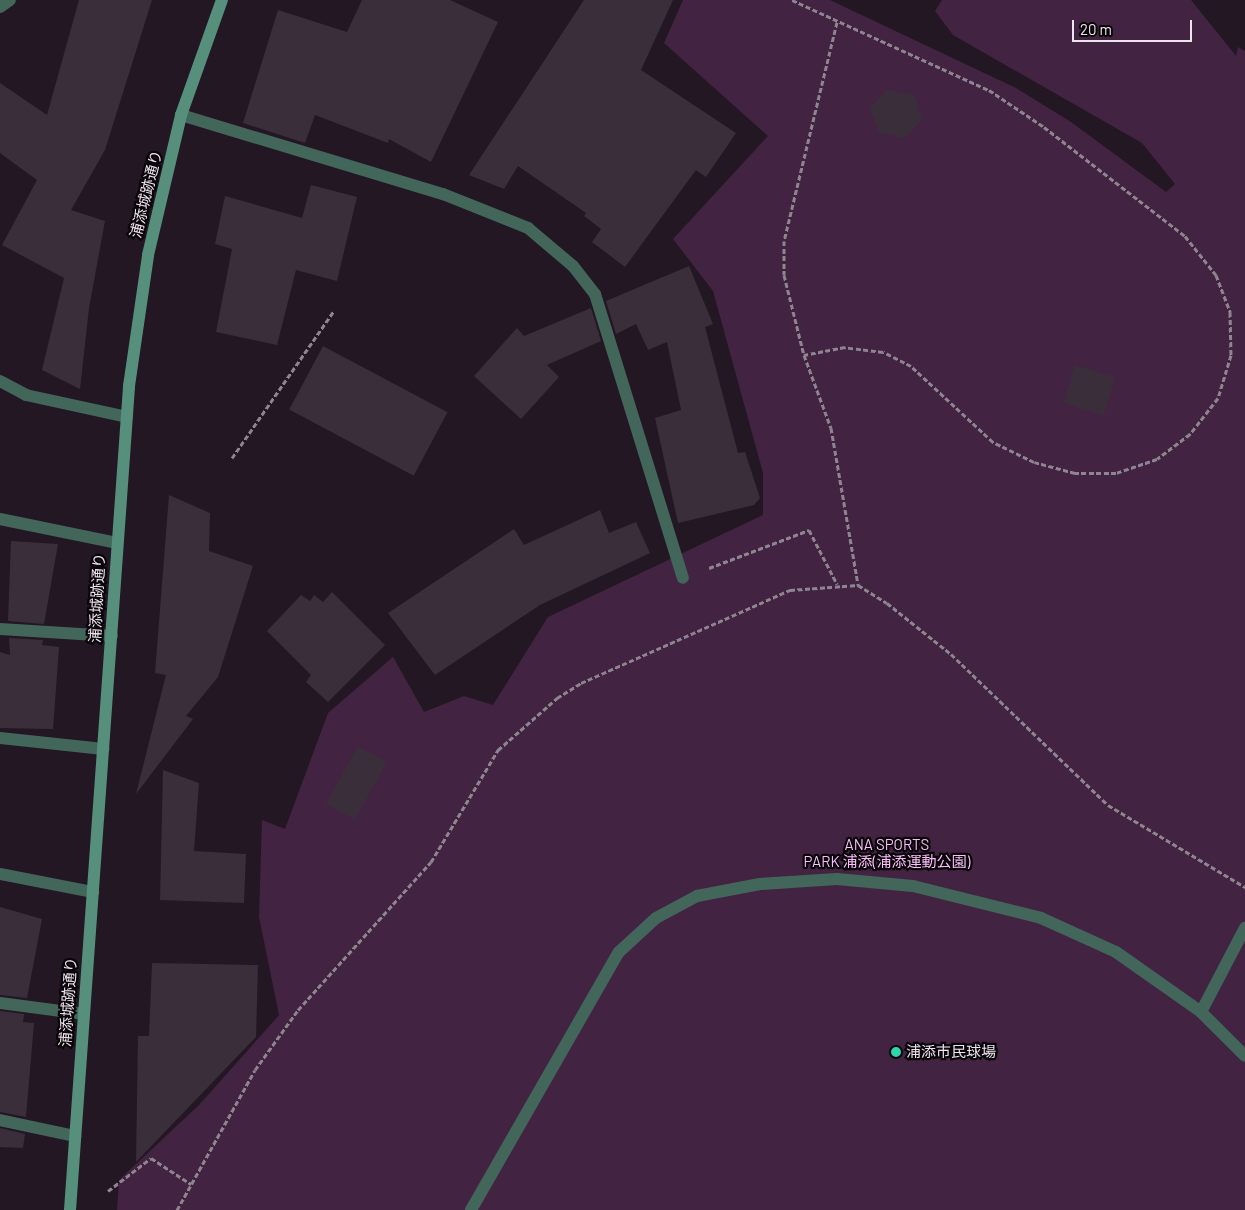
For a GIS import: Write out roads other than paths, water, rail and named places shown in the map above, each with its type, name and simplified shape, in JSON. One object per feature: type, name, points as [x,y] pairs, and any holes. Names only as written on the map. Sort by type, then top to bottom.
[{"type":"main road","name":"浦添城跡通り","points":[[70,1210],[127,417],[148,255],[181,115],[222,0]]},
{"type":"street","points":[[0,6],[10,0]]},
{"type":"street","points":[[181,115],[443,194],[528,228],[573,266],[595,294],[683,578]]},
{"type":"street","points":[[0,381],[26,395],[127,417]]},
{"type":"street","points":[[0,519],[117,543]]},
{"type":"street","points":[[0,629],[112,636]]},
{"type":"street","points":[[0,738],[104,750]]},
{"type":"street","points":[[0,874],[93,892]]},
{"type":"street","points":[[471,1210],[619,952],[656,918],[697,896],[760,884],[837,879],[913,886],[970,898],[1041,918],[1116,952],[1201,1012],[1245,1056]]},
{"type":"street","points":[[1201,1012],[1245,928]]},
{"type":"street","points":[[0,1003],[83,1014]]},
{"type":"street","points":[[0,1120],[75,1136]]},
{"type":"place","name":"浦添市民球場","points":[[896,1052]]},
{"type":"park label","name":"ANA SPORTS PARK 浦添(浦添運動公園)","points":[[887,852]]}]
